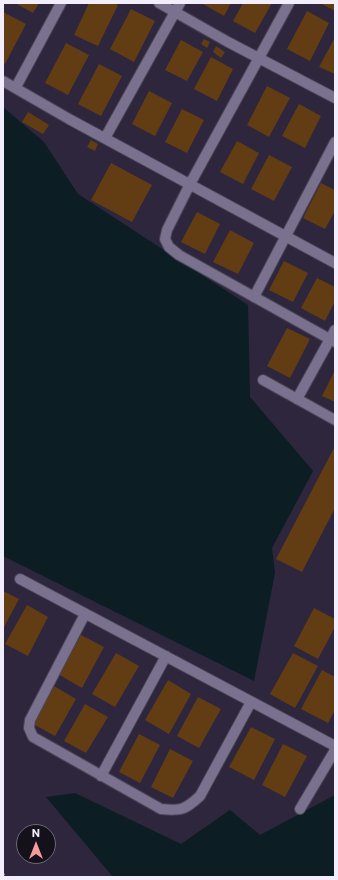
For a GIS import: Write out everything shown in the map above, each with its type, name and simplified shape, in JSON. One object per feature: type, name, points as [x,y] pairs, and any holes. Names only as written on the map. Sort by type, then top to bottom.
[{"type":"street","points":[[16,87],[61,3]]},
{"type":"street","points":[[159,3],[335,98]]},
{"type":"street","points":[[105,138],[180,3]]},
{"type":"street","points":[[289,3],[190,184],[167,230],[165,239],[168,247],[179,255],[332,341]]},
{"type":"street","points":[[3,81],[16,87],[69,119],[335,263]]},
{"type":"street","points":[[254,297],[335,142]]},
{"type":"street","points":[[297,399],[332,341],[335,330]]},
{"type":"street","points":[[263,380],[335,420]]},
{"type":"street","points":[[20,579],[335,746]]},
{"type":"street","points":[[85,614],[30,720],[29,728],[33,737],[161,809],[175,811],[189,807],[200,796],[252,702]]},
{"type":"street","points":[[101,776],[166,656]]},
{"type":"street","points":[[300,809],[335,750]]},
{"type":"shaded area","points":[[3,107],[44,142],[78,194],[248,305],[250,397],[313,471],[272,548],[275,573],[254,681],[3,556]]},
{"type":"shaded area","points":[[75,793],[181,844],[230,810],[260,835],[335,795],[335,877],[113,877],[46,797]]},
{"type":"building","points":[[15,3],[39,3],[33,13]]},
{"type":"building","points":[[89,3],[114,3],[118,5],[98,46],[74,35]]},
{"type":"building","points":[[201,3],[231,3],[224,16]]},
{"type":"building","points":[[243,3],[272,3],[255,33],[233,21]]},
{"type":"building","points":[[320,3],[335,3],[335,11]]},
{"type":"building","points":[[131,9],[155,21],[134,62],[110,49]]},
{"type":"building","points":[[307,11],[329,23],[310,61],[287,49]]},
{"type":"building","points":[[3,12],[26,24],[5,64],[3,63]]},
{"type":"building","points":[[335,37],[335,74],[319,67]]},
{"type":"building","points":[[204,39],[210,42],[207,48],[201,44]]},
{"type":"building","points":[[181,40],[203,52],[187,81],[165,70]]},
{"type":"building","points":[[66,43],[89,55],[68,95],[45,83]]},
{"type":"building","points":[[216,46],[225,52],[221,58],[213,52]]},
{"type":"building","points":[[211,57],[233,69],[217,101],[194,89]]},
{"type":"building","points":[[99,64],[122,76],[101,116],[78,104]]},
{"type":"building","points":[[267,86],[290,98],[269,137],[247,125]]},
{"type":"building","points":[[149,91],[172,103],[155,136],[132,124]]},
{"type":"building","points":[[299,104],[321,116],[305,148],[282,136]]},
{"type":"building","points":[[182,109],[204,120],[187,153],[165,142]]},
{"type":"building","points":[[28,112],[49,125],[43,134],[22,122]]},
{"type":"building","points":[[91,140],[98,144],[95,151],[87,147]]},
{"type":"building","points":[[237,141],[259,153],[243,184],[220,172]]},
{"type":"building","points":[[269,155],[292,167],[274,201],[251,189]]},
{"type":"building","points":[[111,163],[152,185],[132,222],[91,200]]},
{"type":"building","points":[[321,183],[335,190],[335,211],[325,229],[303,218]]},
{"type":"building","points":[[197,212],[220,224],[205,254],[181,242]]},
{"type":"building","points":[[230,230],[254,243],[238,274],[213,262]]},
{"type":"building","points":[[284,261],[308,273],[293,302],[269,290]]},
{"type":"building","points":[[317,278],[335,287],[335,301],[325,321],[301,308]]},
{"type":"building","points":[[287,328],[310,339],[290,378],[267,366]]},
{"type":"building","points":[[335,370],[335,402],[322,396]]},
{"type":"building","points":[[335,446],[335,508],[302,572],[276,559]]},
{"type":"building","points":[[3,591],[19,599],[3,629]]},
{"type":"building","points":[[27,605],[48,617],[28,656],[5,644]]},
{"type":"building","points":[[314,608],[335,619],[335,627],[318,659],[294,646]]},
{"type":"building","points":[[81,635],[104,647],[82,688],[58,674]]},
{"type":"building","points":[[116,653],[139,666],[115,707],[92,694]]},
{"type":"building","points":[[293,653],[318,666],[295,708],[270,694]]},
{"type":"building","points":[[322,670],[335,677],[335,710],[328,723],[301,709]]},
{"type":"building","points":[[168,680],[191,694],[169,734],[145,720]]},
{"type":"building","points":[[54,686],[76,699],[55,736],[33,724]]},
{"type":"building","points":[[198,697],[221,709],[199,748],[177,736]]},
{"type":"building","points":[[85,704],[108,717],[86,753],[64,741]]},
{"type":"building","points":[[251,727],[275,739],[254,780],[229,767]]},
{"type":"building","points":[[139,734],[160,745],[140,783],[119,772]]},
{"type":"building","points":[[283,744],[307,756],[285,797],[262,785]]},
{"type":"building","points":[[170,749],[193,761],[173,798],[151,787]]}]
